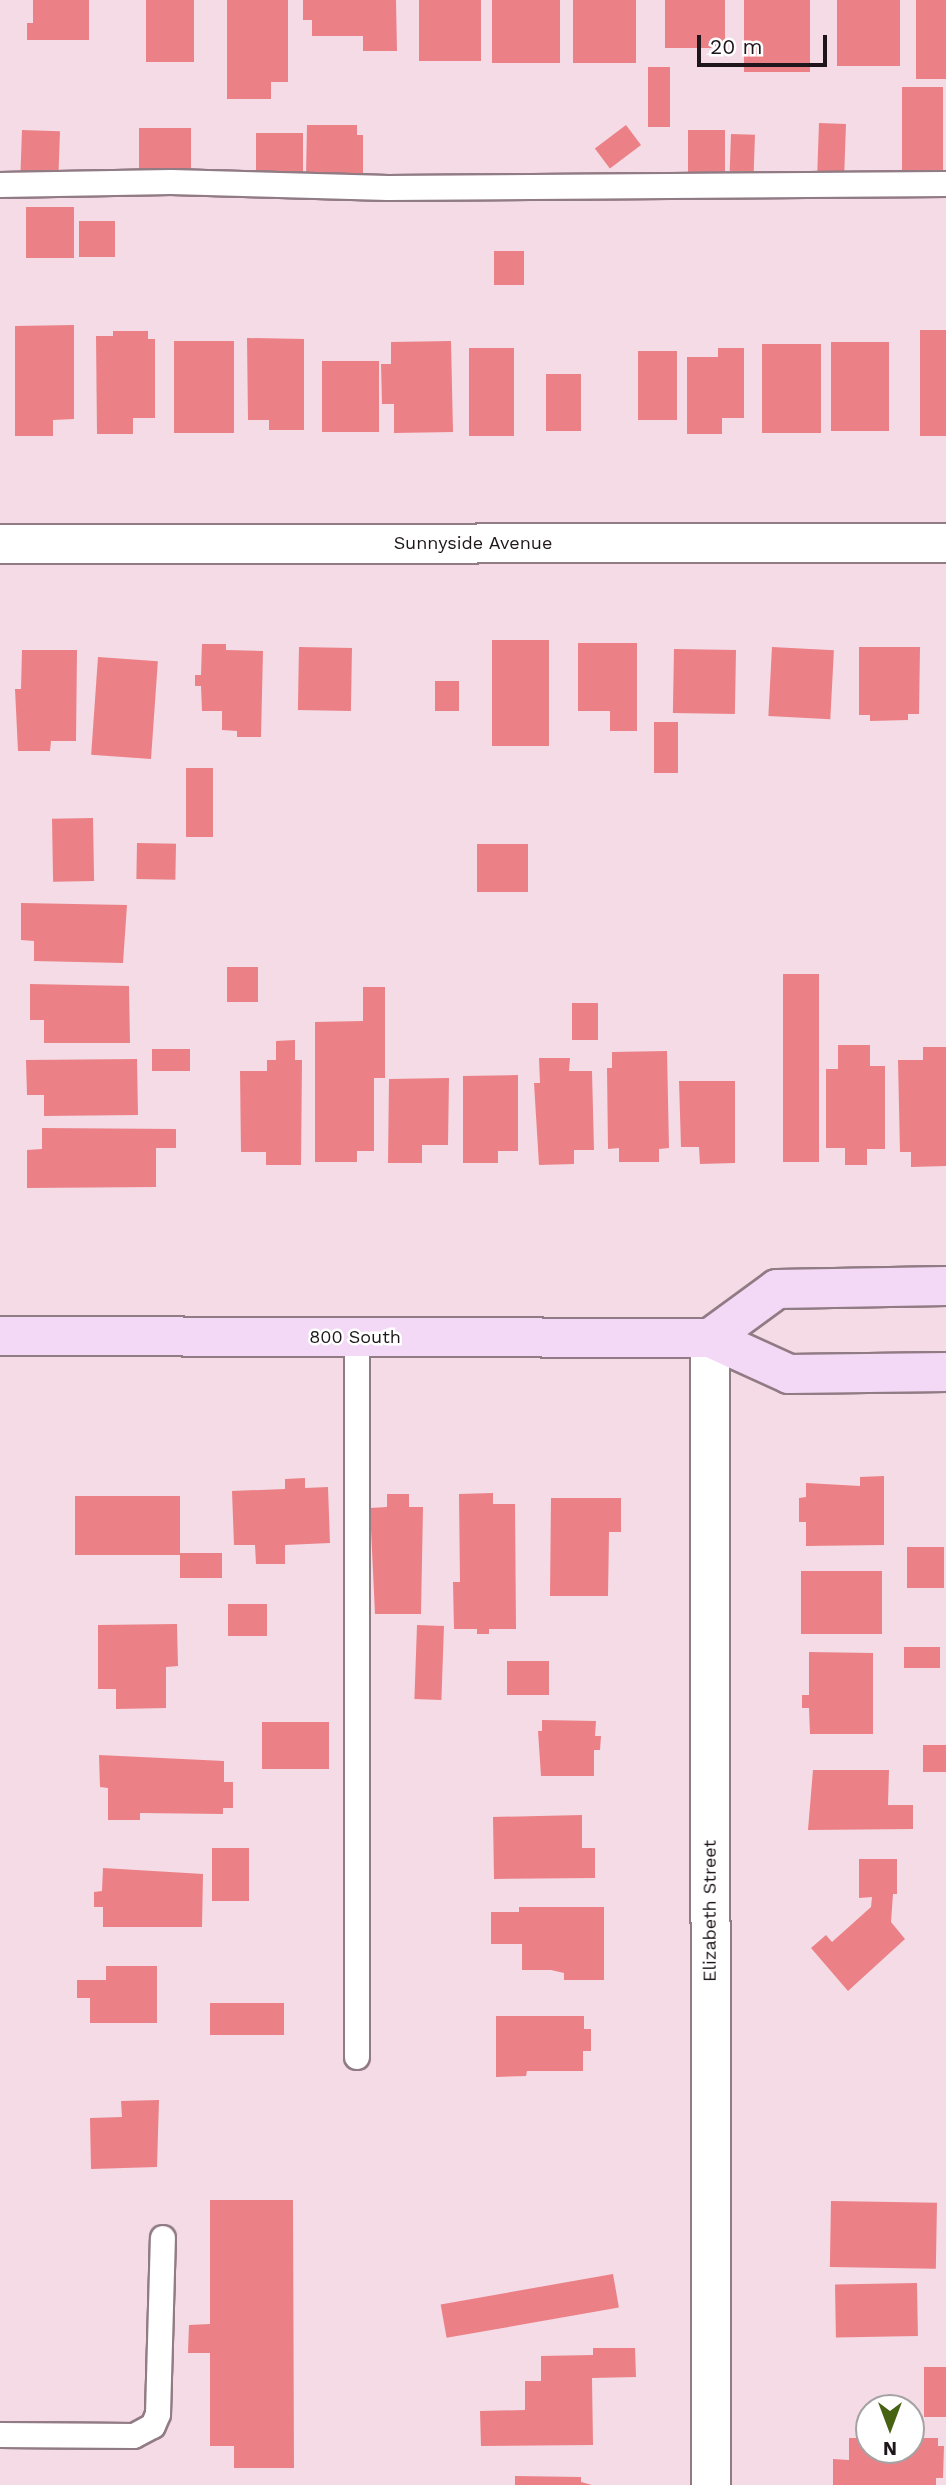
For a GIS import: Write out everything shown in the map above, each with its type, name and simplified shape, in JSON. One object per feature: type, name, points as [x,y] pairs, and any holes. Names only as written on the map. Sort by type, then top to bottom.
[{"type":"main road","points":[[710,1338],[777,1289],[946,1286]]},
{"type":"main road","name":"800 South","points":[[0,1336],[710,1338],[789,1374],[946,1372]]},
{"type":"street","name":"Sunnyside Avenue","points":[[0,544],[946,542]]},
{"type":"street","name":"Elizabeth Street","points":[[710,1338],[711,2485]]},
{"type":"lane","points":[[0,185],[172,182],[388,188],[946,184]]},
{"type":"lane","points":[[357,1337],[357,2057]]},
{"type":"lane","points":[[0,2435],[134,2436],[153,2426],[158,2414],[163,2238]]},
{"type":"building","points":[[33,0],[89,0],[89,40],[27,40],[27,23],[33,23]]},
{"type":"building","points":[[146,0],[194,0],[194,62],[146,62]]},
{"type":"building","points":[[227,0],[288,0],[288,82],[271,82],[271,99],[227,99]]},
{"type":"building","points":[[303,0],[396,0],[397,51],[363,51],[363,36],[312,36],[312,20],[303,20]]},
{"type":"building","points":[[419,0],[481,0],[481,61],[419,61]]},
{"type":"building","points":[[492,0],[560,0],[560,63],[492,63]]},
{"type":"building","points":[[573,0],[636,0],[636,63],[573,63]]},
{"type":"building","points":[[665,0],[725,0],[725,48],[665,48]]},
{"type":"building","points":[[744,0],[810,0],[810,72],[744,72]]},
{"type":"building","points":[[837,0],[900,0],[900,66],[837,66]]},
{"type":"building","points":[[916,0],[946,0],[946,79],[916,79]]},
{"type":"building","points":[[648,67],[670,67],[670,127],[648,127]]},
{"type":"building","points":[[902,87],[943,87],[943,173],[902,173]]},
{"type":"building","points":[[819,123],[846,124],[844,174],[817,173]]},
{"type":"building","points":[[307,125],[357,125],[357,135],[363,135],[363,177],[306,176]]},
{"type":"building","points":[[626,125],[641,145],[610,168],[595,148]]},
{"type":"building","points":[[139,128],[191,128],[191,173],[139,173]]},
{"type":"building","points":[[22,130],[60,131],[58,175],[20,174]]},
{"type":"building","points":[[688,130],[725,130],[725,178],[688,178]]},
{"type":"building","points":[[256,133],[303,133],[303,174],[256,174]]},
{"type":"building","points":[[731,134],[755,135],[754,172],[730,171]]},
{"type":"building","points":[[26,207],[74,207],[74,258],[26,258]]},
{"type":"building","points":[[79,221],[115,221],[115,257],[79,257]]},
{"type":"building","points":[[494,251],[524,251],[524,285],[494,285]]},
{"type":"building","points":[[74,325],[74,419],[53,420],[53,436],[15,436],[15,326]]},
{"type":"building","points":[[920,330],[946,330],[946,436],[920,436]]},
{"type":"building","points":[[113,331],[148,331],[148,339],[155,339],[155,418],[133,418],[133,434],[97,434],[96,336],[113,336]]},
{"type":"building","points":[[247,338],[304,339],[304,430],[269,430],[269,420],[248,420]]},
{"type":"building","points":[[174,341],[234,341],[234,433],[174,433]]},
{"type":"building","points":[[451,341],[453,432],[394,433],[394,404],[382,404],[381,364],[391,364],[391,342]]},
{"type":"building","points":[[831,342],[889,342],[889,431],[831,431]]},
{"type":"building","points":[[762,344],[821,344],[821,433],[762,433]]},
{"type":"building","points":[[469,348],[514,348],[514,436],[469,436]]},
{"type":"building","points":[[718,348],[744,348],[744,418],[722,418],[722,434],[687,434],[687,357],[718,357]]},
{"type":"building","points":[[638,351],[677,351],[677,420],[638,420]]},
{"type":"building","points":[[322,361],[379,361],[379,432],[322,432]]},
{"type":"building","points":[[546,374],[581,374],[581,431],[546,431]]},
{"type":"building","points":[[492,640],[549,640],[549,746],[492,746]]},
{"type":"building","points":[[578,643],[637,643],[637,731],[610,731],[610,711],[578,711]]},
{"type":"building","points":[[202,644],[226,644],[226,650],[263,651],[261,737],[237,737],[237,731],[222,730],[222,711],[202,711],[201,686],[195,686],[195,675],[201,675]]},
{"type":"building","points":[[299,647],[352,648],[351,711],[298,710]]},
{"type":"building","points":[[772,647],[834,650],[830,719],[768,716]]},
{"type":"building","points":[[859,647],[920,647],[919,714],[908,714],[908,720],[870,721],[870,715],[859,715]]},
{"type":"building","points":[[674,649],[736,650],[735,714],[673,713]]},
{"type":"building","points":[[22,650],[77,650],[76,741],[51,741],[50,751],[18,751],[15,689],[21,689]]},
{"type":"building","points":[[98,657],[158,661],[151,759],[91,755]]},
{"type":"building","points":[[435,681],[459,681],[459,711],[435,711]]},
{"type":"building","points":[[654,722],[678,722],[678,773],[654,773]]},
{"type":"building","points":[[186,768],[213,768],[213,837],[186,837]]},
{"type":"building","points":[[93,818],[94,881],[53,882],[52,819]]},
{"type":"building","points":[[137,843],[176,844],[175,880],[136,879]]},
{"type":"building","points":[[477,844],[528,844],[528,892],[477,892]]},
{"type":"building","points":[[21,903],[127,905],[123,963],[34,961],[34,941],[21,940]]},
{"type":"building","points":[[227,967],[258,967],[258,1002],[227,1002]]},
{"type":"building","points":[[783,974],[819,974],[819,1162],[783,1162]]},
{"type":"building","points":[[30,984],[129,986],[130,1043],[44,1043],[44,1020],[30,1020]]},
{"type":"building","points":[[363,987],[385,987],[385,1078],[374,1078],[374,1151],[357,1151],[357,1162],[315,1162],[315,1022],[363,1021]]},
{"type":"building","points":[[572,1003],[598,1003],[598,1040],[572,1040]]},
{"type":"building","points":[[295,1040],[295,1060],[302,1060],[301,1165],[266,1165],[266,1152],[241,1152],[240,1071],[267,1071],[267,1060],[276,1060],[276,1041]]},
{"type":"building","points":[[838,1045],[870,1045],[870,1066],[885,1066],[885,1149],[867,1149],[867,1165],[845,1165],[845,1148],[826,1148],[826,1069],[838,1069]]},
{"type":"building","points":[[923,1047],[946,1047],[946,1166],[911,1167],[911,1152],[900,1152],[898,1060],[923,1060]]},
{"type":"building","points":[[152,1049],[190,1049],[190,1071],[152,1071]]},
{"type":"building","points":[[667,1051],[669,1148],[659,1149],[659,1162],[619,1162],[619,1148],[608,1149],[607,1068],[612,1068],[612,1052]]},
{"type":"building","points":[[539,1058],[570,1058],[569,1071],[592,1071],[594,1150],[574,1150],[574,1164],[539,1165],[534,1083],[540,1083]]},
{"type":"building","points":[[137,1059],[138,1115],[44,1116],[44,1095],[27,1095],[26,1060]]},
{"type":"building","points":[[518,1075],[518,1151],[498,1151],[498,1163],[463,1163],[463,1076]]},
{"type":"building","points":[[449,1078],[448,1145],[422,1145],[422,1163],[388,1163],[389,1079]]},
{"type":"building","points":[[679,1081],[735,1081],[735,1163],[700,1164],[699,1147],[681,1147]]},
{"type":"building","points":[[42,1128],[176,1129],[176,1148],[156,1148],[156,1187],[27,1188],[27,1150],[42,1149]]},
{"type":"building","points":[[884,1476],[884,1545],[806,1546],[806,1522],[799,1522],[799,1498],[806,1497],[806,1483],[860,1486],[860,1477]]},
{"type":"building","points":[[305,1478],[305,1488],[328,1487],[330,1543],[285,1545],[285,1564],[256,1564],[255,1545],[234,1545],[232,1491],[285,1489],[285,1479]]},
{"type":"building","points":[[493,1493],[493,1504],[515,1504],[516,1629],[489,1629],[489,1634],[477,1634],[477,1629],[454,1629],[453,1582],[460,1582],[459,1494]]},
{"type":"building","points":[[387,1494],[409,1494],[409,1507],[423,1507],[421,1614],[375,1614],[370,1508],[387,1507]]},
{"type":"building","points":[[75,1496],[180,1496],[180,1555],[75,1555]]},
{"type":"building","points":[[551,1498],[621,1498],[621,1532],[609,1532],[608,1596],[550,1596]]},
{"type":"building","points":[[907,1547],[944,1547],[944,1588],[907,1588]]},
{"type":"building","points":[[180,1553],[222,1553],[222,1578],[180,1578]]},
{"type":"building","points":[[801,1571],[882,1571],[882,1634],[801,1634]]},
{"type":"building","points":[[228,1604],[267,1604],[267,1636],[228,1636]]},
{"type":"building","points":[[177,1624],[178,1666],[166,1667],[166,1708],[116,1709],[116,1689],[98,1689],[98,1625]]},
{"type":"building","points":[[417,1625],[444,1626],[441,1700],[414,1699]]},
{"type":"building","points":[[904,1647],[940,1647],[940,1668],[904,1668]]},
{"type":"building","points":[[809,1652],[873,1653],[873,1734],[810,1734],[809,1708],[802,1708],[802,1695],[809,1695]]},
{"type":"building","points":[[507,1661],[549,1661],[549,1695],[507,1695]]},
{"type":"building","points":[[542,1720],[596,1721],[595,1736],[601,1736],[600,1750],[594,1750],[594,1776],[541,1776],[538,1731],[542,1731]]},
{"type":"building","points":[[262,1722],[329,1722],[329,1769],[262,1769]]},
{"type":"building","points":[[923,1745],[946,1745],[946,1772],[923,1772]]},
{"type":"building","points":[[99,1755],[224,1761],[224,1782],[233,1782],[233,1808],[223,1808],[223,1814],[140,1813],[140,1820],[108,1820],[108,1788],[100,1787]]},
{"type":"building","points":[[813,1770],[889,1770],[888,1805],[913,1805],[913,1829],[808,1830]]},
{"type":"building","points":[[582,1815],[582,1848],[595,1848],[595,1878],[494,1879],[493,1817]]},
{"type":"building","points":[[212,1848],[249,1848],[249,1901],[212,1901]]},
{"type":"building","points":[[859,1859],[897,1859],[897,1894],[893,1894],[891,1922],[905,1939],[848,1991],[811,1948],[826,1935],[832,1942],[871,1907],[872,1897],[859,1898]]},
{"type":"building","points":[[103,1868],[203,1874],[202,1927],[103,1927],[103,1907],[94,1907],[94,1892],[102,1891]]},
{"type":"building","points":[[519,1907],[604,1907],[604,1980],[564,1980],[564,1973],[522,1970],[522,1944],[491,1944],[491,1912],[519,1912]]},
{"type":"building","points":[[106,1966],[157,1966],[157,2023],[90,2023],[90,1998],[77,1998],[77,1980],[106,1980]]},
{"type":"building","points":[[210,2003],[284,2003],[284,2035],[210,2035]]},
{"type":"building","points":[[496,2016],[584,2016],[584,2029],[591,2029],[591,2051],[583,2051],[583,2071],[527,2071],[526,2076],[496,2077]]},
{"type":"building","points":[[159,2100],[157,2167],[91,2169],[90,2118],[122,2117],[121,2101]]},
{"type":"building","points":[[210,2200],[293,2200],[294,2468],[234,2468],[234,2446],[210,2446],[210,2353],[188,2353],[189,2325],[210,2324]]},
{"type":"building","points":[[831,2201],[937,2203],[936,2269],[830,2267]]},
{"type":"building","points":[[613,2274],[619,2307],[447,2338],[441,2304]]},
{"type":"building","points":[[917,2283],[918,2336],[836,2337],[835,2284]]},
{"type":"building","points":[[593,2348],[635,2348],[636,2377],[592,2378],[593,2445],[481,2446],[480,2411],[525,2410],[525,2381],[541,2381],[541,2356],[593,2355]]},
{"type":"building","points":[[924,2367],[946,2367],[946,2417],[925,2417]]},
{"type":"building","points":[[849,2438],[855,2438],[855,2464],[925,2464],[925,2438],[938,2438],[938,2446],[944,2446],[943,2478],[936,2478],[936,2485],[833,2485],[833,2459],[849,2460]]},
{"type":"building","points":[[515,2476],[581,2477],[581,2482],[592,2485],[515,2485]]}]
